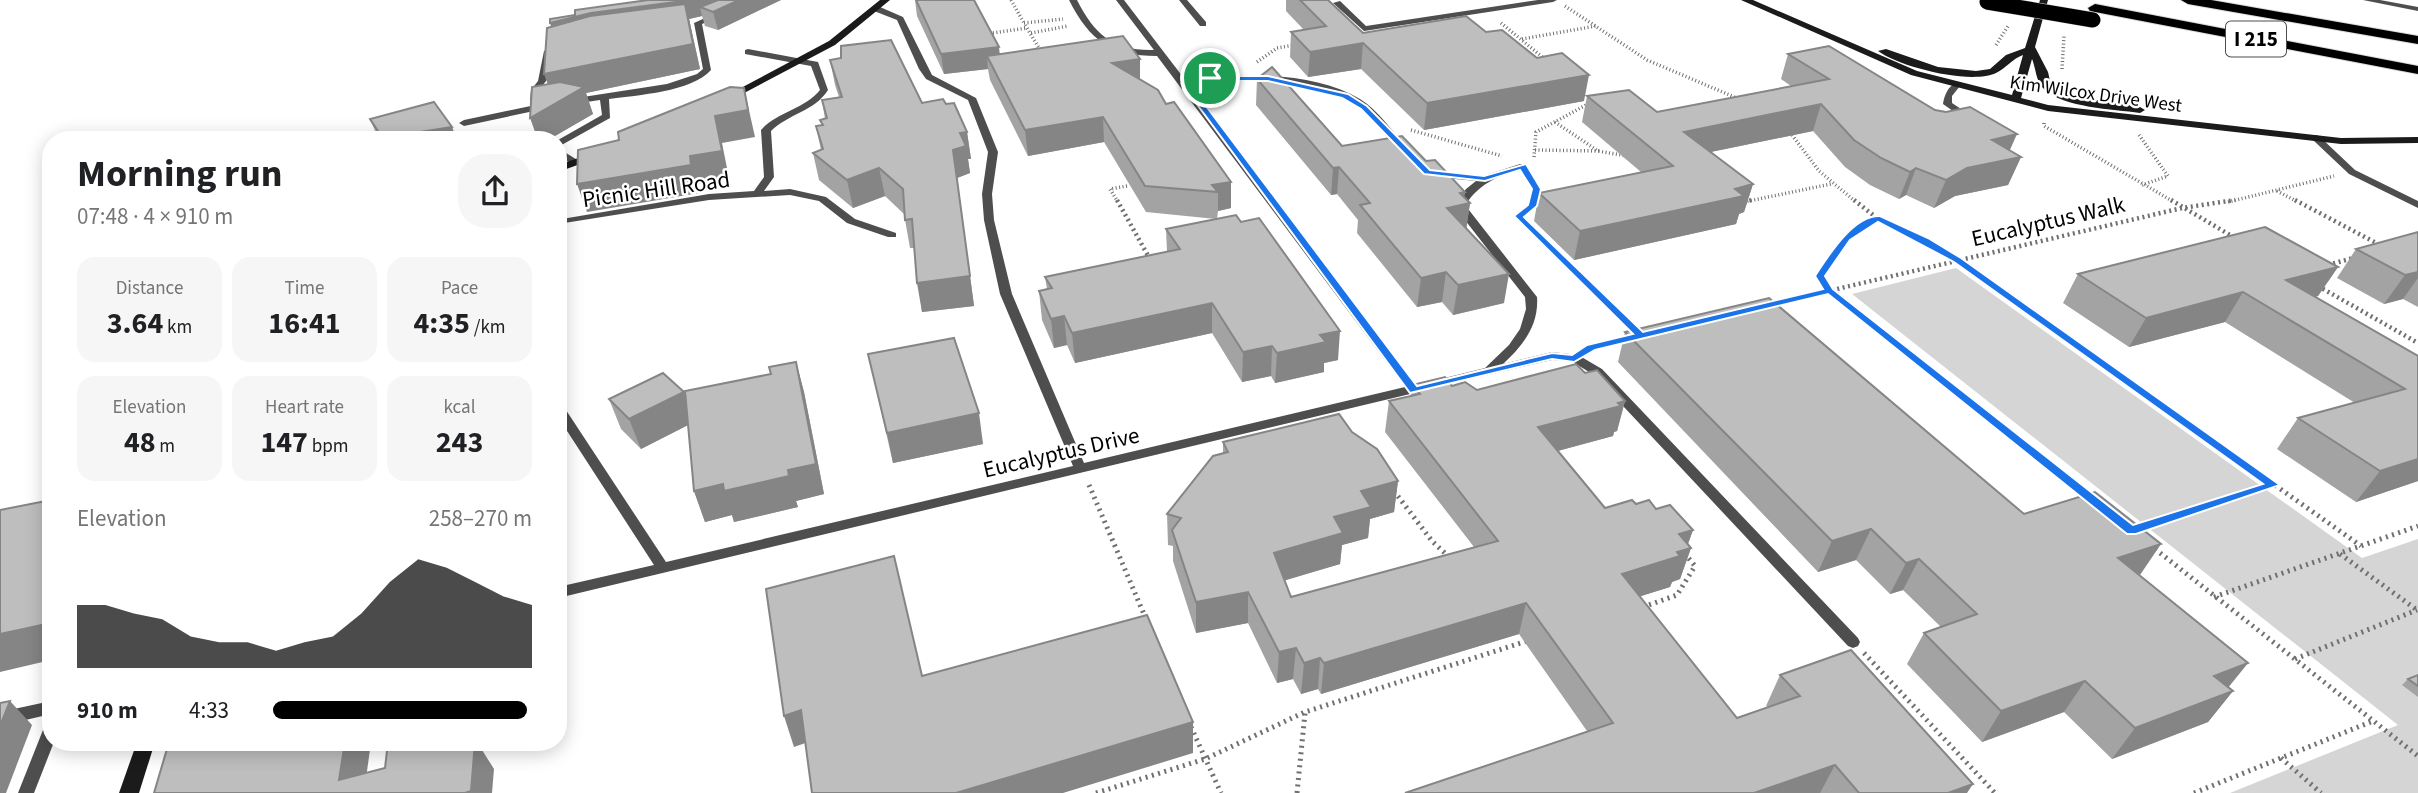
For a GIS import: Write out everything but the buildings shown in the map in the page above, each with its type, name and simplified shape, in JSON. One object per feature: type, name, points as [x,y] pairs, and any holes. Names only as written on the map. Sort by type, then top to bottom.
[{"type":"highway","points":[[2054,0],[2094,14]]},
{"type":"highway","name":"I 215","points":[[2188,0],[2418,40]]},
{"type":"highway","points":[[2248,0],[2364,30]]},
{"type":"highway","points":[[1982,1],[2094,14],[2418,71]]},
{"type":"street","points":[[713,104],[850,32],[886,0]]},
{"type":"street","name":"Kim Wilcox Drive West","points":[[1745,0],[1882,61],[1956,86],[2015,101],[2067,111],[2316,138],[2390,142],[2418,140]]},
{"type":"street","points":[[2015,101],[2044,0]]},
{"type":"street","points":[[1798,24],[1953,74],[1990,72],[2001,67],[2006,60],[2032,49]]},
{"type":"street","points":[[2032,49],[2043,72],[2043,80],[2061,96],[2079,102],[2193,117],[2211,127]]},
{"type":"street","points":[[567,166],[609,149]]},
{"type":"street","points":[[129,793],[143,751]]},
{"type":"lane","points":[[1073,0],[1107,46],[1133,53],[1161,53]]},
{"type":"lane","points":[[1120,0],[1186,84],[1414,391]]},
{"type":"lane","points":[[1183,0],[1203,24]]},
{"type":"lane","points":[[1337,3],[1364,29],[1554,0]]},
{"type":"lane","points":[[2367,0],[2418,9]]},
{"type":"lane","points":[[877,9],[900,19],[929,77],[972,98],[993,152],[987,194],[989,220],[1006,295],[1080,468]]},
{"type":"lane","points":[[563,103],[667,86],[705,74],[693,24],[723,13]]},
{"type":"lane","points":[[531,109],[535,90],[542,81],[547,52],[555,47]]},
{"type":"lane","points":[[748,52],[801,60]]},
{"type":"lane","name":"Picnic Hill Road","points":[[756,195],[769,177],[766,130],[784,114],[822,95],[824,90],[817,66],[801,60]]},
{"type":"lane","points":[[1186,84],[1210,78],[1241,77],[1299,83],[1345,96],[1364,108],[1407,153]]},
{"type":"lane","points":[[1956,86],[1948,96],[1947,104],[1975,122]]},
{"type":"lane","points":[[567,139],[607,116],[604,96]]},
{"type":"lane","points":[[464,122],[552,105]]},
{"type":"lane","points":[[2316,138],[2352,172],[2418,205]]},
{"type":"lane","points":[[567,157],[576,163]]},
{"type":"lane","points":[[1452,198],[1470,191],[1485,179],[1522,166]]},
{"type":"lane","points":[[1485,179],[1424,170],[1452,198],[1531,297],[1534,313],[1525,334],[1488,373]]},
{"type":"lane","name":"Picnic Hill Road","points":[[567,220],[709,197],[807,194],[830,203],[867,229],[892,235]]},
{"type":"lane","name":"Eucalyptus Drive","points":[[567,591],[1552,356],[1574,358]]},
{"type":"lane","points":[[1574,358],[1598,372],[1853,642]]},
{"type":"lane","points":[[567,421],[663,568]]},
{"type":"lane","points":[[0,719],[42,709]]},
{"type":"lane","points":[[26,793],[43,751]]},
{"type":"path","points":[[1011,0],[1043,54]]},
{"type":"path","points":[[1554,0],[1647,60],[1750,105]]},
{"type":"path","points":[[1024,23],[1062,17],[1069,28],[1031,33]]},
{"type":"path","points":[[1994,48],[2012,19]]},
{"type":"path","points":[[1501,22],[1555,67]]},
{"type":"path","points":[[1521,39],[1596,26]]},
{"type":"path","points":[[984,34],[1027,28]]},
{"type":"path","points":[[2061,81],[2064,34]]},
{"type":"path","points":[[1241,77],[1277,48],[1299,44]]},
{"type":"path","points":[[1522,166],[1535,155],[1536,132],[1595,101]]},
{"type":"path","points":[[2046,120],[2044,126],[2239,240]]},
{"type":"path","points":[[1555,122],[1576,139],[1613,158],[1628,155]]},
{"type":"path","points":[[1411,130],[1496,153],[1522,166],[1537,189],[1532,206],[1518,216],[1641,336],[1591,348],[1574,358]]},
{"type":"path","points":[[1791,135],[1802,154],[1832,184],[1877,218],[1925,240],[1957,260],[2361,546]]},
{"type":"path","points":[[2138,135],[2168,176],[2142,185]]},
{"type":"path","points":[[1523,151],[1599,151]]},
{"type":"path","points":[[1496,153],[1510,152]]},
{"type":"path","name":"Eucalyptus Walk","points":[[1762,307],[2182,208],[2212,205],[2341,174]]},
{"type":"path","points":[[1734,204],[1832,184]]},
{"type":"path","points":[[1127,186],[1110,189],[1154,266]]},
{"type":"path","points":[[2276,191],[2387,249],[2374,252]]},
{"type":"path","points":[[1877,218],[1846,238],[1820,276],[1830,291],[2099,505]]},
{"type":"path","points":[[2322,266],[2361,256]]},
{"type":"path","points":[[2307,279],[2418,343]]},
{"type":"path","points":[[1080,468],[1151,632]]},
{"type":"path","points":[[2142,539],[2132,531],[2274,485]]},
{"type":"path","points":[[1391,486],[1432,541],[1457,564]]},
{"type":"path","points":[[2214,597],[2418,526]]},
{"type":"path","points":[[1648,618],[1639,608],[1677,595],[1695,566],[1679,547]]},
{"type":"path","points":[[2152,547],[2418,756]]},
{"type":"path","points":[[2340,554],[2418,610]]},
{"type":"path","points":[[2295,659],[2418,610]]},
{"type":"path","points":[[1505,635],[1512,646]]},
{"type":"path","points":[[1096,793],[1205,759],[1305,712],[1535,639]]},
{"type":"path","points":[[1853,642],[1995,793]]},
{"type":"path","points":[[1297,793],[1305,712]]},
{"type":"path","points":[[1187,718],[1221,793]]},
{"type":"path","points":[[2194,793],[2374,721]]},
{"type":"path","points":[[2281,758],[2321,793]]},
{"type":"shaded area","points":[[1956,268],[2362,558],[2418,539],[2418,793],[2230,793],[2398,725],[1852,294]]},
{"type":"route","points":[[1210,78],[1186,84],[1245,167],[1414,391],[1552,356],[1574,358],[1591,348],[1830,291],[2132,531],[2274,485],[1957,260],[1925,240],[1877,218],[1846,238],[1820,276],[1830,291],[1641,336],[1518,216],[1532,206],[1537,189],[1526,168],[1522,166],[1485,179],[1427,173],[1364,108],[1345,96],[1299,83],[1268,78],[1210,78]]}]
